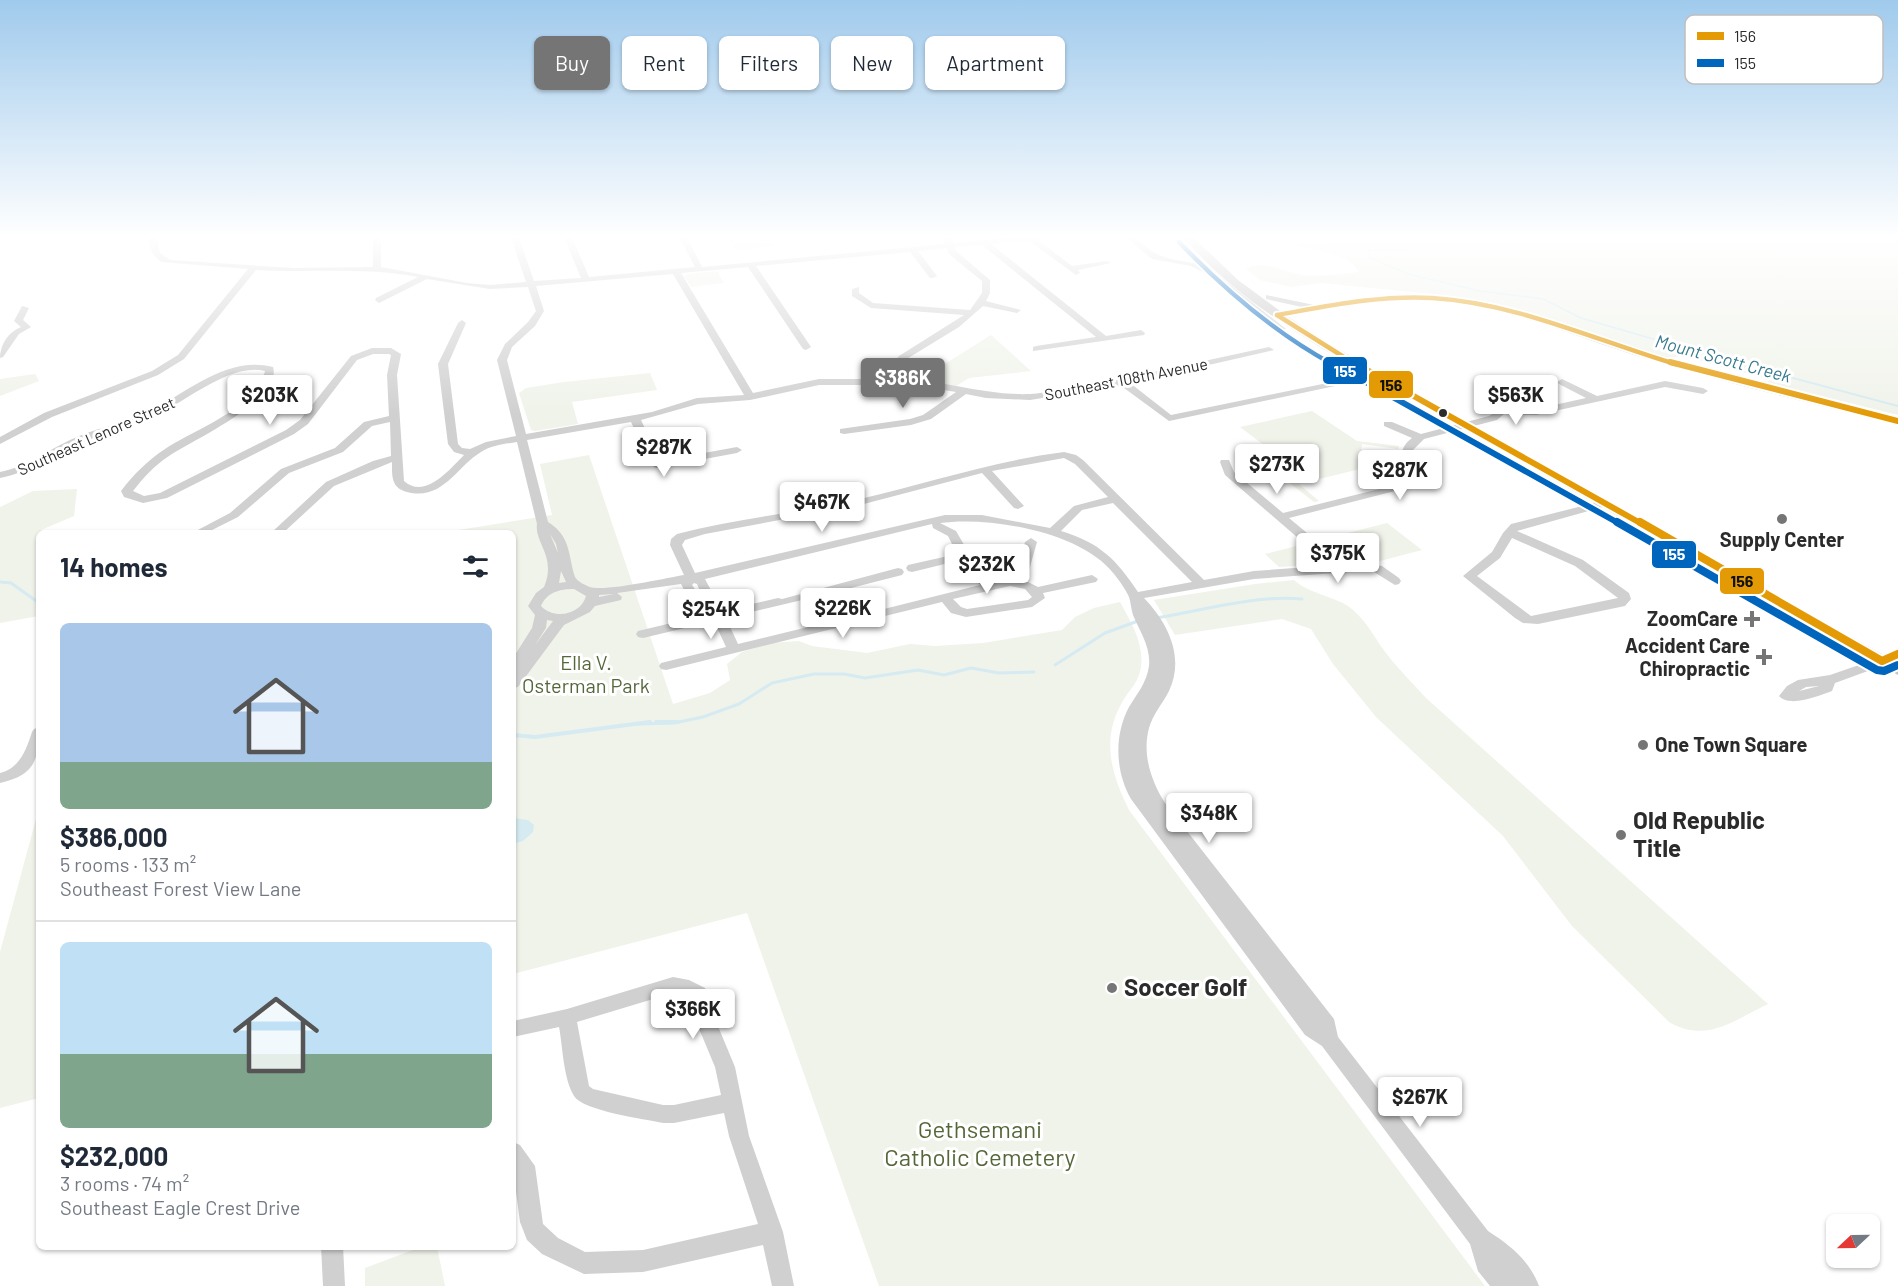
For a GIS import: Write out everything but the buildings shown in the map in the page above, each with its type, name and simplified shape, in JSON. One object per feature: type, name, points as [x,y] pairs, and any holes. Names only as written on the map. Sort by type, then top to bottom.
[{"type":"main road","points":[[1254,295],[1285,318],[1373,375],[1471,423],[1651,518],[1756,577],[1890,659],[1898,670]]},
{"type":"main road","points":[[1268,295],[1285,318],[1413,386],[1606,503],[1890,659]]},
{"type":"main road","points":[[1270,297],[1303,305],[1322,306]]},
{"type":"main road","points":[[1285,318],[1322,306],[1371,298],[1414,297],[1465,301],[1553,327],[1704,377],[1898,427]]},
{"type":"main road","points":[[1285,318],[1366,303],[1408,300],[1460,305],[1518,316]]},
{"type":"main road","points":[[1553,327],[1718,376],[1898,421]]},
{"type":"main road","points":[[1373,375],[1383,375],[1398,383],[1413,386]]},
{"type":"main road","points":[[1606,503],[1615,503],[1636,515],[1651,518]]},
{"type":"main road","points":[[1710,561],[1718,561],[1741,574],[1756,577]]},
{"type":"street","name":"Southeast Lenore Street","points":[[0,441],[37,420],[155,374],[187,349],[231,295]]},
{"type":"street","points":[[379,300],[389,295]]},
{"type":"street","points":[[536,295],[539,313],[534,322],[509,344],[502,357],[543,524],[542,530],[554,555],[554,578],[550,589]]},
{"type":"street","points":[[689,295],[750,397]]},
{"type":"street","points":[[771,295],[806,347]]},
{"type":"street","points":[[856,295],[870,306],[971,313]]},
{"type":"street","points":[[892,381],[897,364],[908,352],[957,325],[981,303],[986,295]]},
{"type":"street","points":[[1050,295],[1103,338]]},
{"type":"street","points":[[1247,295],[1285,318]]},
{"type":"street","points":[[981,303],[1017,310]]},
{"type":"street","points":[[0,355],[16,332],[27,327],[18,321],[26,308]]},
{"type":"street","points":[[462,323],[443,364],[453,444],[458,450],[472,453]]},
{"type":"street","points":[[1036,349],[1141,333]]},
{"type":"street","points":[[124,508],[136,500],[163,496],[290,432],[304,422],[318,406],[354,358],[384,348],[396,354],[392,375],[396,458],[398,481],[401,486],[418,494],[444,482],[472,453],[484,445],[521,438]]},
{"type":"street","name":"Southeast 108th Avenue","points":[[521,438],[635,418],[698,401],[750,397],[819,382],[929,383],[999,397],[1030,397],[1122,382],[1269,350]]},
{"type":"street","name":"Southeast Lenore Street","points":[[0,475],[22,469],[98,432],[149,415],[236,369],[256,366],[266,359]]},
{"type":"street","points":[[136,500],[128,495],[127,490],[151,464],[177,446],[229,420],[250,401],[269,377],[270,372],[267,367],[256,366]]},
{"type":"street","points":[[1122,382],[1169,418],[1373,375]]},
{"type":"street","points":[[1562,381],[1595,399]]},
{"type":"street","points":[[1280,517],[1398,486],[1408,475],[1407,446],[1420,437],[1496,417],[1502,411],[1531,413],[1665,384],[1703,391]]},
{"type":"street","points":[[844,431],[927,417],[964,391]]},
{"type":"street","points":[[204,530],[234,515],[285,471],[339,450],[368,424],[394,418]]},
{"type":"street","points":[[635,418],[656,465],[737,450]]},
{"type":"street","points":[[1388,424],[1420,437]]},
{"type":"street","points":[[733,648],[717,617],[700,608],[693,582],[676,545],[677,539],[765,518],[859,502],[985,470],[1068,456],[1079,462],[1202,584]]},
{"type":"street","points":[[280,530],[330,484],[377,463],[396,458]]},
{"type":"street","points":[[1225,462],[1228,473],[1309,541]]},
{"type":"street","points":[[985,470],[1018,506]]},
{"type":"street","points":[[1053,532],[1078,508],[1115,499]]},
{"type":"street","points":[[1509,532],[1579,563],[1621,593],[1625,599],[1620,603],[1538,620],[1524,618],[1469,576],[1497,554],[1509,532],[1515,527],[1606,503]]},
{"type":"street","points":[[693,582],[921,523],[970,518],[991,518],[1053,532],[1080,543],[1105,558],[1120,573],[1135,596],[1136,608],[1157,635],[1154,675],[1145,696],[1134,712],[1126,738],[1128,770],[1137,795],[1312,1029],[1329,1040],[1480,1239],[1504,1255],[1528,1286]]},
{"type":"street","points":[[516,680],[559,622],[576,614],[591,597],[693,582],[937,526],[1002,521]]},
{"type":"street","points":[[958,539],[962,529],[972,523]]},
{"type":"street","points":[[543,524],[550,527],[562,543],[568,575],[574,585],[591,597]]},
{"type":"street","points":[[937,526],[949,530],[958,539],[964,556],[988,587]]},
{"type":"street","points":[[1019,582],[1031,542]]},
{"type":"street","points":[[912,568],[964,556]]},
{"type":"street","points":[[1135,596],[1254,575],[1363,567],[1378,569],[1395,581]]},
{"type":"street","points":[[643,634],[844,587],[898,572]]},
{"type":"street","points":[[1036,591],[1092,579]]},
{"type":"street","points":[[666,666],[988,587],[1019,582],[1036,591],[1039,598],[1032,603],[972,613],[956,610],[946,599]]},
{"type":"street","points":[[566,617],[542,615],[534,606],[536,600],[550,589],[574,585]]},
{"type":"street","points":[[844,587],[865,618]]},
{"type":"street","points":[[516,664],[539,628],[542,615]]},
{"type":"street","points":[[1829,680],[1890,659]]},
{"type":"street","points":[[0,778],[20,771],[36,739]]},
{"type":"street","points":[[516,1028],[567,1017],[673,986],[682,985],[691,988],[700,999],[705,1019],[725,1067],[744,1154],[772,1232],[783,1286]]},
{"type":"street","points":[[567,1017],[579,1085],[588,1097],[663,1114],[674,1114],[732,1102]]},
{"type":"street","points":[[516,1156],[524,1166],[531,1222],[535,1232],[550,1246],[584,1263],[643,1261],[772,1232]]},
{"type":"street","points":[[1480,1239],[1486,1263],[1504,1286]]},
{"type":"street","points":[[332,1250],[334,1286]]},
{"type":"green space","points":[[1443,295],[1898,295],[1898,415],[1765,382],[1772,380],[1681,356],[1669,358],[1498,304]]},
{"type":"green space","points":[[991,335],[1031,371],[969,378],[956,386],[899,378],[904,364],[937,369]]},
{"type":"green space","points":[[650,373],[657,390],[572,402],[578,424],[535,431],[531,430],[519,393],[526,388],[564,382]]},
{"type":"green space","points":[[35,374],[39,381],[0,396],[0,379]]},
{"type":"green space","points":[[1312,411],[1357,441],[1399,446],[1398,449],[1362,444],[1360,469],[1299,484],[1319,501],[1314,502],[1278,474],[1281,461],[1246,463],[1245,461],[1281,458],[1240,427]]},
{"type":"green space","points":[[589,455],[673,704],[710,693],[730,680],[727,664],[742,652],[770,643],[799,641],[812,646],[867,653],[910,644],[935,646],[983,643],[1062,630],[1075,617],[1094,608],[1120,602],[1136,633],[1141,650],[1141,667],[1138,676],[1117,713],[1110,742],[1113,769],[1129,810],[1485,1286],[879,1286],[747,913],[516,973],[516,530],[458,530],[552,515],[540,464]]},
{"type":"green space","points":[[77,489],[74,516],[36,530],[36,617],[0,623],[0,507],[33,491]]},
{"type":"green space","points":[[1387,523],[1422,550],[1380,561],[1279,567],[1265,554]]},
{"type":"green space","points":[[1294,580],[1300,585],[1341,602],[1354,611],[1365,622],[1391,659],[1426,698],[1768,1004],[1731,1023],[1708,1030],[1695,1031],[1669,1022],[1572,926],[1503,836],[1376,717],[1333,664],[1311,629],[1282,619],[1175,635],[1154,600]]},
{"type":"green space","points":[[36,819],[36,1099],[0,1108],[0,952]]},
{"type":"green space","points":[[413,1250],[438,1250],[445,1286],[365,1286],[365,1268]]},
{"type":"shaded area","points":[[516,818],[528,820],[534,825],[533,832],[523,841],[516,843]]},
{"type":"waterway","name":"Mount Scott Creek","points":[[1512,295],[1543,299],[1581,318],[1739,364]]},
{"type":"waterway","name":"Mount Scott Creek","points":[[1733,362],[1898,406]]},
{"type":"waterway","points":[[0,582],[11,583],[36,601]]},
{"type":"waterway","points":[[1156,618],[1247,601],[1302,599]]},
{"type":"waterway","points":[[1055,665],[1105,633],[1138,621]]},
{"type":"waterway","points":[[639,724],[674,723],[703,717],[739,704],[772,683],[814,674],[844,674],[865,678],[918,670],[944,675],[971,668],[999,673],[1034,672]]},
{"type":"waterway","points":[[516,735],[535,737],[650,722]]},
{"type":"waterway","points":[[656,722],[678,722]]},
{"type":"transit line","name":"155","points":[[1234,295],[1327,361],[1494,452],[1877,670],[1884,671],[1898,665]]},
{"type":"transit line","name":"156","points":[[1277,315],[1394,298],[1414,297],[1462,301],[1516,313],[1710,374],[1898,421]]},
{"type":"transit line","name":"156","points":[[1277,315],[1373,375],[1606,503],[1882,661],[1898,654]]},
{"type":"place","name":"Supply Center","points":[[1782,519]]},
{"type":"place","name":"ZoomCare","points":[[1752,619]]},
{"type":"place","name":"Accident Care Chiropractic","points":[[1764,657]]},
{"type":"place","name":"One Town Square","points":[[1643,745]]},
{"type":"place","name":"Old Republic Title","points":[[1621,835]]},
{"type":"place","name":"Soccer Golf","points":[[1112,988]]},
{"type":"park label","name":"Ella V. Osterman Park","points":[[586,674]]},
{"type":"park label","name":"Gethsemani Catholic Cemetery","points":[[980,1144]]}]
